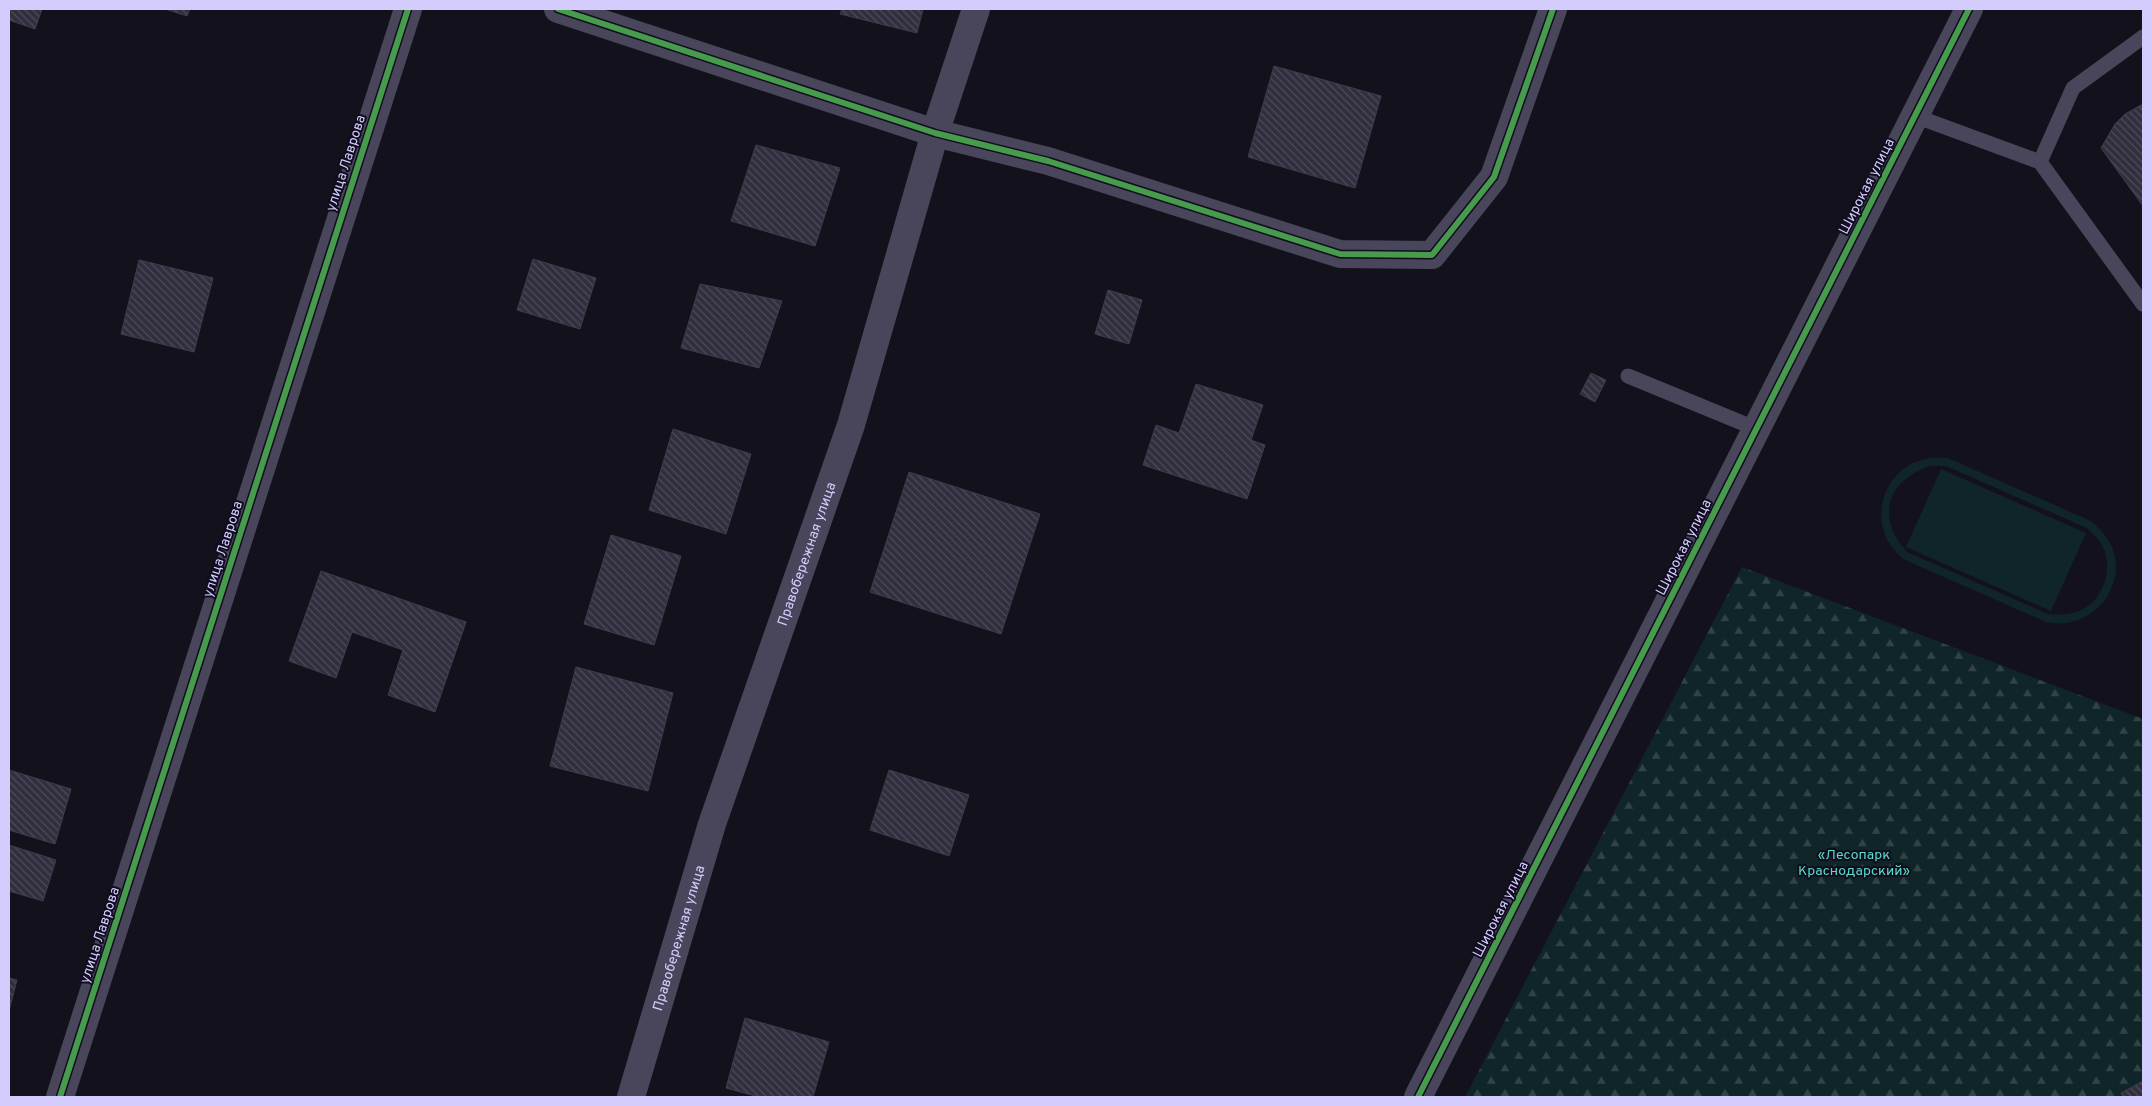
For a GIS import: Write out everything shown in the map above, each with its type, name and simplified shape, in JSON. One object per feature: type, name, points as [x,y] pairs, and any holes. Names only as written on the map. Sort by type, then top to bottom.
[{"type":"street","name":"улица Лаврова","points":[[60,1097],[408,9]]},
{"type":"street","points":[[558,9],[935,133],[1048,161],[1340,254],[1432,255],[1494,177],[1554,9]]},
{"type":"street","name":"Правобережная улица","points":[[631,1097],[712,824],[851,424],[935,133],[976,9]]},
{"type":"street","name":"Широкая улица","points":[[1418,1097],[1969,9]]},
{"type":"lane","points":[[2040,162],[2073,88],[2143,37]]},
{"type":"lane","points":[[1915,116],[2040,162],[2143,304]]},
{"type":"lane","points":[[1628,376],[1757,429]]},
{"type":"green space","points":[[1929,458],[1948,458],[2091,521],[2107,538],[2115,558],[2116,571],[2113,584],[2100,606],[2078,620],[2063,623],[2046,622],[1903,559],[1891,546],[1885,533],[1881,511],[1883,500],[1893,479],[1901,471],[1913,463]],"holes":[[[1930,466],[1946,466],[2087,528],[2104,549],[2107,567],[2104,585],[2094,601],[2079,611],[2064,614],[2048,614],[1907,552],[1897,539],[1891,526],[1890,502],[1895,491],[1903,481],[1915,473]]]},
{"type":"green space","points":[[1941,469],[2086,533],[2051,611],[1906,547]]},
{"type":"green space","name":"«Лесопарк Краснодарский»","points":[[1742,567],[2143,719],[2143,1097],[1465,1097]]},
{"type":"building","points":[[9,9],[42,9],[35,29],[9,20]]},
{"type":"building","points":[[165,9],[190,9],[187,16]]},
{"type":"building","points":[[842,9],[923,9],[917,33],[840,14]]},
{"type":"building","points":[[1274,66],[1381,96],[1355,188],[1248,157]]},
{"type":"building","points":[[2143,104],[2143,206],[2101,148],[2115,124],[2125,114]]},
{"type":"building","points":[[756,145],[840,168],[815,246],[731,221]]},
{"type":"building","points":[[533,259],[596,278],[580,329],[517,310]]},
{"type":"building","points":[[139,260],[213,278],[194,352],[121,334]]},
{"type":"building","points":[[700,284],[782,301],[759,368],[681,348]]},
{"type":"building","points":[[1108,290],[1142,300],[1129,344],[1095,334]]},
{"type":"building","points":[[1591,373],[1606,380],[1595,402],[1580,394]]},
{"type":"building","points":[[1196,384],[1263,405],[1251,440],[1265,445],[1247,499],[1143,465],[1156,425],[1179,433]]},
{"type":"building","points":[[673,429],[751,454],[726,534],[649,510]]},
{"type":"building","points":[[909,472],[1040,514],[1001,634],[870,592]]},
{"type":"building","points":[[611,535],[681,556],[654,645],[584,624]]},
{"type":"building","points":[[321,571],[466,622],[435,712],[388,695],[403,650],[352,632],[336,678],[289,661]]},
{"type":"building","points":[[576,667],[673,693],[648,791],[550,766]]},
{"type":"building","points":[[9,770],[71,789],[55,844],[9,830]]},
{"type":"building","points":[[889,770],[969,795],[949,856],[870,830]]},
{"type":"building","points":[[9,845],[56,860],[43,901],[9,891]]},
{"type":"building","points":[[9,978],[17,980],[9,1011]]},
{"type":"building","points":[[745,1018],[829,1042],[813,1097],[759,1097],[726,1088]]},
{"type":"building","points":[[2143,1081],[2143,1097],[2123,1097],[2121,1093]]},
{"type":"cycle path","points":[[60,1097],[408,9]]},
{"type":"cycle path","points":[[558,9],[935,133],[1048,161],[1340,254],[1432,255],[1494,177],[1553,9]]},
{"type":"cycle path","points":[[1418,1097],[1969,9]]}]
